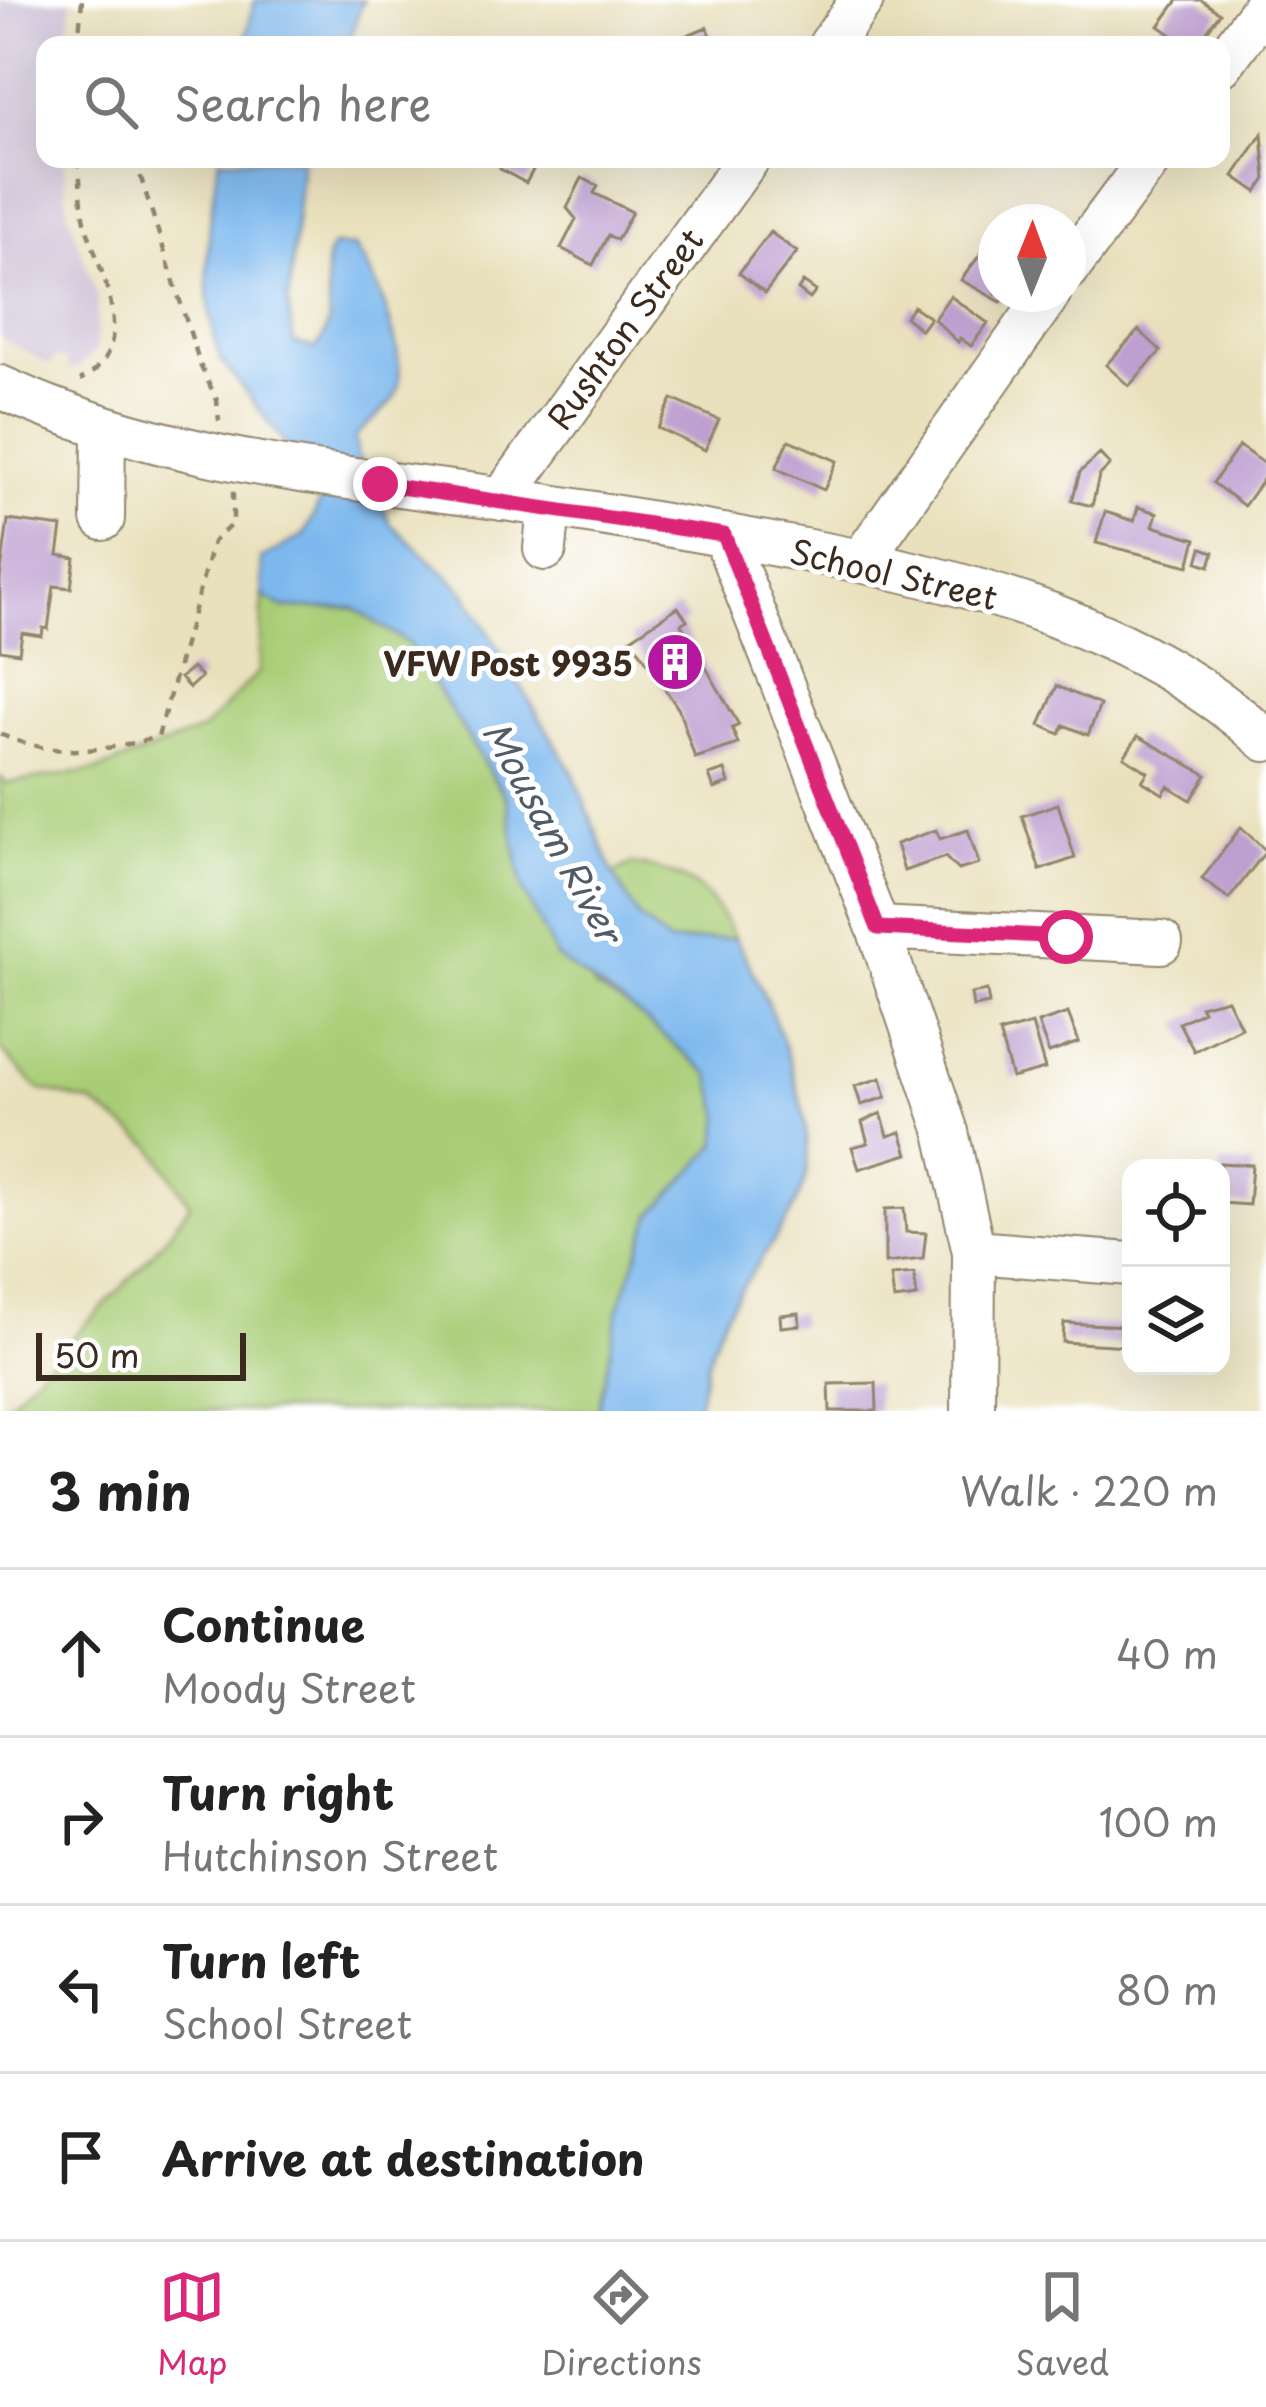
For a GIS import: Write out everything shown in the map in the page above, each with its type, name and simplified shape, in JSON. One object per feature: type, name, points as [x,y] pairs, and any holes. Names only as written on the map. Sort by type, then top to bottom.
[{"type":"street","points":[[836,36],[862,0]]},
{"type":"street","points":[[1230,52],[1266,4]]},
{"type":"street","name":"Rushton Street","points":[[502,499],[741,168]]},
{"type":"street","points":[[1086,245],[1143,168]]},
{"type":"street","points":[[861,561],[1036,312]]},
{"type":"street","name":"School Street","points":[[0,387],[104,430],[226,461],[724,535],[861,561],[1006,598],[1071,622],[1162,668],[1266,740]]},
{"type":"street","points":[[103,519],[104,430]]},
{"type":"street","points":[[545,549],[549,506]]},
{"type":"street","points":[[724,535],[763,653],[878,928],[936,1093],[974,1252],[973,1411]]},
{"type":"street","points":[[878,928],[1161,942]]},
{"type":"street","points":[[974,1252],[1122,1263]]},
{"type":"path","points":[[79,36],[82,0]]},
{"type":"path","points":[[79,380],[102,363],[114,330],[106,283],[87,231],[80,168]]},
{"type":"path","points":[[0,734],[53,752],[92,751],[158,737],[213,542],[233,523],[217,400],[200,367],[138,168]]},
{"type":"shaded area","points":[[0,0],[72,0],[67,36],[36,36],[36,168],[65,168],[67,210],[98,299],[96,350],[78,368],[67,370],[68,361],[57,357],[50,365],[0,337]]},
{"type":"green space","points":[[263,596],[285,608],[354,608],[409,644],[507,800],[522,888],[596,989],[630,1008],[710,1074],[721,1117],[717,1144],[651,1216],[619,1308],[598,1411],[2,1411],[124,1285],[190,1204],[152,1146],[92,1103],[38,1089],[0,1049],[0,777],[6,783],[99,770],[203,730],[259,671]]},
{"type":"green space","points":[[632,864],[669,873],[695,886],[715,906],[735,938],[668,943],[639,918],[613,874]]},
{"type":"water","points":[[255,0],[363,0],[350,36],[246,36]]},
{"type":"water","name":"Mousam River","points":[[218,168],[301,168],[288,305],[294,343],[316,348],[328,323],[327,259],[332,246],[354,247],[381,297],[399,363],[395,396],[355,437],[357,454],[390,523],[464,591],[574,775],[613,874],[639,918],[669,943],[735,938],[777,1026],[806,1132],[802,1189],[720,1325],[697,1411],[598,1411],[619,1308],[651,1216],[717,1144],[721,1117],[710,1074],[630,1008],[557,958],[522,888],[507,799],[409,644],[354,608],[284,608],[263,596],[261,559],[304,535],[324,494],[221,360],[210,310],[209,234]]},
{"type":"building","points":[[1178,0],[1201,0],[1220,13],[1203,36],[1173,36],[1159,26]]},
{"type":"building","points":[[707,27],[711,36],[685,36]]},
{"type":"building","points":[[1262,134],[1266,179],[1257,192],[1234,176]]},
{"type":"building","points":[[501,168],[534,168],[526,183]]},
{"type":"building","points":[[582,178],[598,186],[594,193],[632,212],[617,240],[608,235],[593,265],[561,248],[576,219],[567,208]]},
{"type":"building","points":[[770,232],[797,252],[765,293],[739,273]]},
{"type":"building","points":[[978,257],[978,289],[961,280]]},
{"type":"building","points":[[803,282],[816,291],[810,299],[798,290]]},
{"type":"building","points":[[950,296],[988,323],[971,346],[960,338],[958,342],[934,319]]},
{"type":"building","points":[[913,306],[930,318],[921,330],[905,317]]},
{"type":"building","points":[[1139,330],[1161,351],[1129,386],[1106,365]]},
{"type":"building","points":[[672,399],[719,420],[705,450],[658,428]]},
{"type":"building","points":[[789,440],[837,461],[824,490],[776,468]]},
{"type":"building","points":[[1239,446],[1266,465],[1266,475],[1244,506],[1213,483]]},
{"type":"building","points":[[1100,454],[1110,465],[1099,476],[1092,506],[1072,501],[1080,472]]},
{"type":"building","points":[[1138,507],[1157,513],[1153,526],[1196,539],[1189,566],[1096,543],[1105,512],[1134,521]]},
{"type":"building","points":[[8,520],[62,527],[58,555],[75,558],[71,588],[54,586],[48,629],[43,628],[42,636],[22,633],[19,653],[0,650],[0,579]]},
{"type":"building","points":[[1202,548],[1214,552],[1210,566],[1198,562]]},
{"type":"building","name":"VFW Post 9935","points":[[678,607],[687,620],[681,624],[739,725],[732,728],[738,744],[695,758],[679,710],[631,638]]},
{"type":"building","points":[[192,668],[201,677],[189,688],[180,678]]},
{"type":"building","points":[[1057,686],[1100,705],[1088,735],[1064,725],[1060,734],[1040,725]]},
{"type":"building","points":[[1138,736],[1207,775],[1191,800],[1168,786],[1163,794],[1142,781],[1148,772],[1124,757]]},
{"type":"building","points":[[725,770],[729,783],[714,789],[709,775]]},
{"type":"building","points":[[1058,804],[1075,858],[1040,870],[1022,816]]},
{"type":"building","points":[[1241,827],[1266,851],[1229,899],[1202,879]]},
{"type":"building","points":[[936,830],[940,839],[968,830],[979,864],[958,870],[945,857],[904,871],[896,844]]},
{"type":"building","points":[[987,991],[989,1004],[973,1007],[971,994]]},
{"type":"building","points":[[1227,999],[1241,1027],[1194,1051],[1179,1023],[1203,1011],[1200,1006]]},
{"type":"building","points":[[1068,1013],[1079,1042],[1049,1053],[1038,1023]]},
{"type":"building","points":[[1032,1024],[1045,1069],[1012,1078],[999,1033]]},
{"type":"building","points":[[881,1078],[886,1097],[861,1105],[855,1086]]},
{"type":"building","points":[[881,1113],[888,1136],[901,1132],[908,1154],[859,1169],[852,1147],[868,1143],[862,1122]]},
{"type":"building","points":[[1230,1164],[1252,1165],[1249,1205],[1230,1204]]},
{"type":"building","points":[[904,1208],[906,1232],[926,1233],[923,1259],[885,1263],[885,1209]]},
{"type":"building","points":[[914,1274],[917,1297],[894,1300],[891,1276]]},
{"type":"building","points":[[799,1313],[800,1325],[781,1327],[780,1315]]},
{"type":"building","points":[[1064,1323],[1122,1326],[1122,1346],[1063,1342]]},
{"type":"building","points":[[876,1383],[877,1411],[830,1411],[829,1384]]},
{"type":"place","name":"VFW Post 9935","points":[[675,662]]},
{"type":"route","points":[[380,484],[724,535],[878,928],[1066,937]]}]
